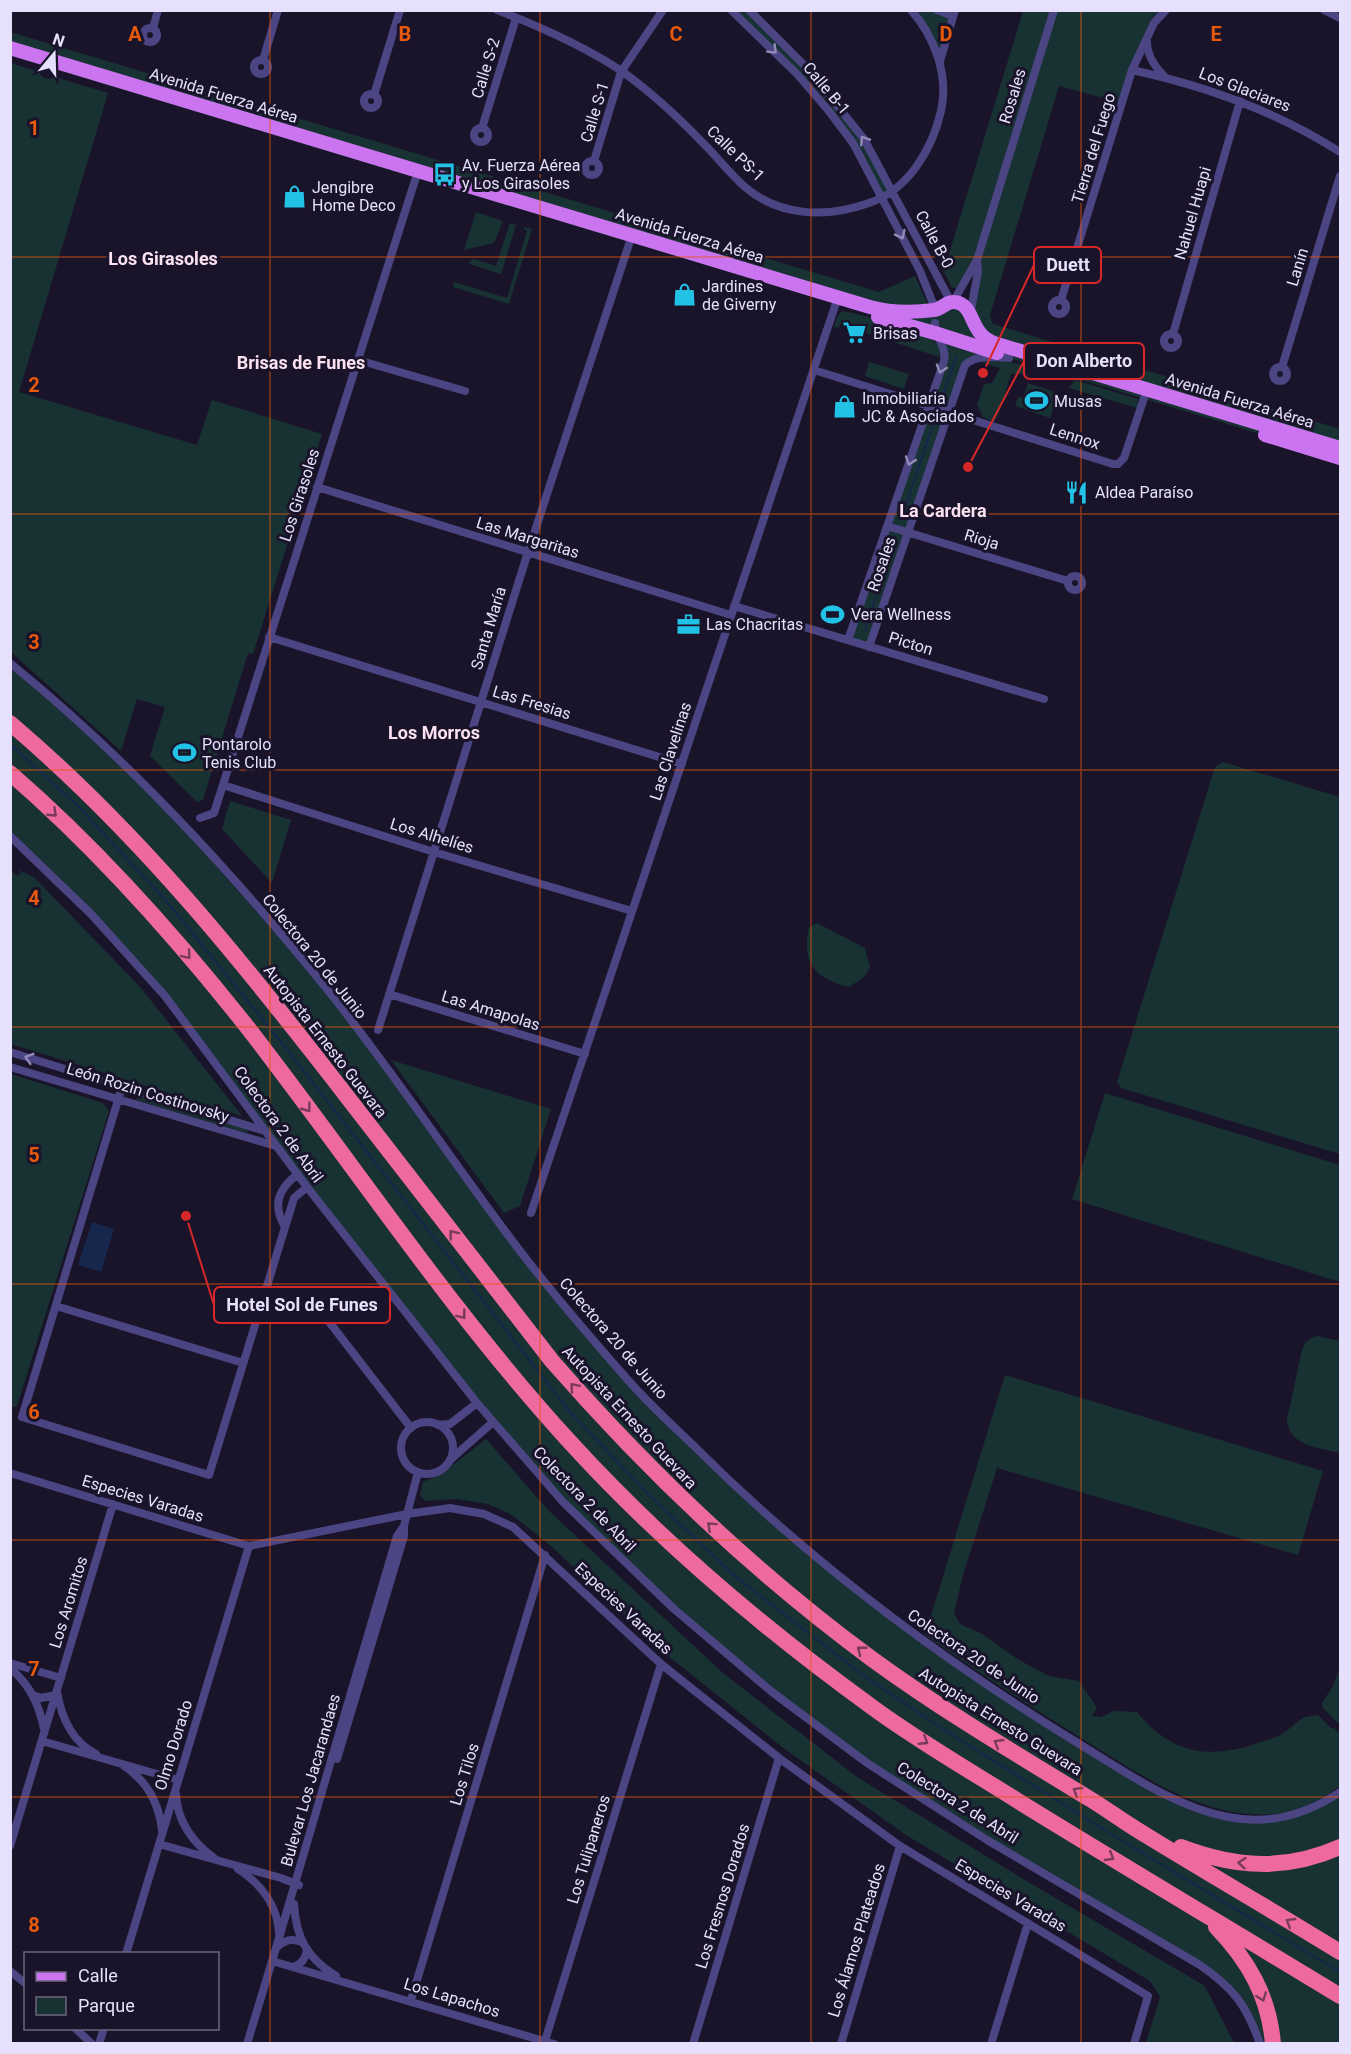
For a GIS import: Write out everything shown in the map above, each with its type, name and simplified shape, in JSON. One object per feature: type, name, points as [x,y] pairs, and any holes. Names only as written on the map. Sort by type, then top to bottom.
[{"type":"highway","name":"Autopista Ernesto Guevara","points":[[10,723],[79,784],[127,832],[217,932],[272,999],[552,1361],[598,1414],[674,1492],[763,1572],[870,1657],[978,1731],[1341,1952]]},
{"type":"highway","points":[[10,773],[87,845],[161,924],[249,1030],[460,1313],[518,1384],[570,1442],[653,1525],[742,1606],[799,1653],[875,1710],[989,1783],[1341,1995]]},
{"type":"highway","points":[[1141,1832],[1200,1854],[1240,1863],[1290,1862],[1317,1856],[1341,1847]]},
{"type":"highway","points":[[1187,1904],[1215,1926],[1237,1949],[1248,1965],[1263,1999],[1273,2043]]},
{"type":"main road","name":"Avenida Fuerza Aérea","points":[[10,48],[417,175]]},
{"type":"main road","name":"Avenida Fuerza Aérea","points":[[10,56],[837,301],[943,319],[965,306],[979,333],[994,343],[1341,448]]},
{"type":"main road","name":"Avenida Fuerza Aérea","points":[[837,301],[943,319],[1009,358],[1341,458]]},
{"type":"main road","points":[[943,319],[956,338],[964,334],[970,325],[971,317]]},
{"type":"street","points":[[153,28],[158,10]]},
{"type":"street","points":[[263,60],[278,10]]},
{"type":"street","points":[[374,95],[400,10]]},
{"type":"street","name":"Calle PS-1","points":[[497,10],[545,29],[585,49],[621,72],[652,94],[681,120],[746,188],[766,201],[788,209],[825,213],[859,207],[882,199],[893,191],[926,154],[937,129],[942,105],[940,61]]},
{"type":"street","name":"Calle S-1","points":[[594,161],[621,72],[663,10]]},
{"type":"street","name":"Calle B-1","points":[[731,10],[797,74],[828,110],[853,143],[882,199]]},
{"type":"street","name":"Calle B-1","points":[[749,10],[806,67],[864,139],[893,191]]},
{"type":"street","points":[[911,10],[940,61]]},
{"type":"street","points":[[937,10],[954,13],[940,61]]},
{"type":"street","name":"Rosales","points":[[848,640],[945,356],[943,319],[977,260],[1054,10]]},
{"type":"street","points":[[1324,10],[1341,18]]},
{"type":"street","name":"Tierra del Fuego","points":[[1061,300],[1132,70],[1154,23],[1165,11]]},
{"type":"street","name":"Calle S-2","points":[[482,128],[516,18]]},
{"type":"street","points":[[1147,36],[1147,49],[1154,66],[1165,77]]},
{"type":"street","points":[[797,74],[806,67]]},
{"type":"street","name":"Los Glaciares","points":[[1132,70],[1165,77],[1240,101],[1284,120],[1341,152]]},
{"type":"street","name":"Nahuel Huapi","points":[[1173,334],[1240,101]]},
{"type":"street","name":"Los Girasoles","points":[[200,818],[214,813],[417,175]]},
{"type":"street","name":"Lanín","points":[[1282,367],[1341,176]]},
{"type":"street","name":"Calle B-0","points":[[893,191],[930,266],[943,319]]},
{"type":"street","name":"Calle B-0","points":[[882,199],[943,319]]},
{"type":"street","name":"Santa María","points":[[378,1030],[528,552],[631,239]]},
{"type":"street","name":"Rosales","points":[[971,317],[978,272],[977,260]]},
{"type":"street","name":"Las Clavelinas","points":[[531,1213],[837,301]]},
{"type":"street","name":"Rosales","points":[[869,646],[963,370],[969,362],[982,357],[1009,358]]},
{"type":"street","points":[[358,360],[465,391]]},
{"type":"street","name":"Lennox","points":[[814,370],[1113,464],[1121,462],[1126,454],[1144,398]]},
{"type":"street","name":"Las Margaritas","points":[[317,487],[528,552],[733,611]]},
{"type":"street","name":"Rioja","points":[[887,526],[1068,580]]},
{"type":"street","name":"Picton","points":[[733,611],[848,640],[1044,699]]},
{"type":"street","name":"Las Fresias","points":[[269,637],[682,764]]},
{"type":"street","name":"Colectora 20 de Junio","points":[[10,663],[141,782],[214,858],[323,986],[518,1247],[573,1316],[633,1385],[792,1539],[897,1622],[984,1683],[1048,1725],[1168,1795],[1202,1810],[1258,1820],[1278,1819],[1298,1814],[1321,1805],[1341,1792]]},
{"type":"street","name":"Los Alhelíes","points":[[223,785],[434,852],[632,911]]},
{"type":"street","name":"Colectora 2 de Abril","points":[[10,836],[91,914],[165,996],[276,1147],[477,1403],[571,1510],[674,1609],[772,1692],[867,1763],[987,1840],[1200,1965],[1231,1989],[1243,2005],[1260,2043]]},
{"type":"street","name":"Las Amapolas","points":[[389,994],[585,1054]]},
{"type":"street","name":"León Rozin Costinovsky","points":[[10,1052],[266,1132]]},
{"type":"street","name":"León Rozin Costinovsky","points":[[10,1067],[276,1147]]},
{"type":"street","points":[[122,1087],[22,1417],[208,1474],[285,1227],[296,1196],[307,1187]]},
{"type":"street","points":[[285,1227],[279,1217],[277,1206],[285,1185],[298,1174]]},
{"type":"street","points":[[56,1306],[243,1363]]},
{"type":"street","points":[[330,1323],[411,1428]]},
{"type":"street","points":[[477,1403],[450,1424],[424,1423],[411,1428],[405,1434],[401,1449],[406,1463],[418,1473],[436,1472],[494,1422]]},
{"type":"street","points":[[437,1425],[444,1429],[452,1444],[450,1460]]},
{"type":"street","name":"Especies Varadas","points":[[10,1473],[249,1546],[407,1514],[450,1509],[484,1514],[513,1527],[661,1664],[779,1758],[900,1846],[1148,1996],[1134,2043]]},
{"type":"street","name":"Bulevar Los Jacarandaes","points":[[253,2043],[297,1884],[405,1536],[404,1526],[418,1473]]},
{"type":"street","name":"Los Aromitos","points":[[10,1846],[113,1504]]},
{"type":"street","name":"Olmo Dorado","points":[[126,1952],[249,1546]]},
{"type":"street","name":"Los Tilos","points":[[411,2000],[545,1556]]},
{"type":"street","points":[[10,1663],[61,1678]]},
{"type":"street","name":"Los Tulipaneros","points":[[548,2043],[661,1664]]},
{"type":"street","points":[[10,1668],[31,1691],[41,1698],[48,1698],[56,1692],[64,1722],[71,1733],[92,1752],[104,1759]]},
{"type":"street","points":[[41,1672],[35,1675],[31,1691],[46,1727]]},
{"type":"street","points":[[46,1727],[51,1720],[58,1719],[64,1722]]},
{"type":"street","points":[[56,1746],[69,1740],[71,1733]]},
{"type":"street","points":[[42,1741],[161,1775],[176,1788],[176,1801],[184,1826],[202,1849],[217,1860]]},
{"type":"street","name":"Los Fresnos Dorados","points":[[693,2043],[779,1758]]},
{"type":"street","points":[[118,1763],[129,1770],[148,1789],[158,1809],[164,1829],[171,1823],[184,1826]]},
{"type":"street","points":[[148,1789],[155,1778],[161,1775]]},
{"type":"street","points":[[153,1798],[167,1799],[176,1788]]},
{"type":"street","points":[[177,1849],[187,1841],[190,1834]]},
{"type":"street","points":[[159,1844],[297,1884]]},
{"type":"street","name":"Los Álamos Plateados","points":[[841,2043],[900,1846]]},
{"type":"street","points":[[233,1865],[277,1903],[293,1901],[295,1919],[304,1946],[303,1960],[299,1965],[293,1967]]},
{"type":"street","points":[[281,1878],[269,1883],[268,1897],[279,1926],[280,1942],[295,1939],[304,1946]]},
{"type":"street","points":[[991,2043],[1028,1923]]},
{"type":"street","name":"Los Lapachos","points":[[304,1946],[317,1962],[342,1980]]},
{"type":"street","name":"Bulevar Los Jacarandaes","points":[[247,2043],[275,1962]]},
{"type":"street","name":"Los Lapachos","points":[[275,1962],[411,2000],[548,2043]]},
{"type":"street","points":[[10,1971],[24,1982]]},
{"type":"street","points":[[77,2030],[92,2043]]},
{"type":"green space","points":[[731,11],[749,11],[837,103],[893,191],[882,199],[828,110]]},
{"type":"green space","points":[[911,11],[937,11],[953,16],[940,61]]},
{"type":"green space","points":[[1023,11],[1050,11],[973,262],[957,288],[952,288],[939,262],[948,257]]},
{"type":"green space","points":[[1054,11],[1166,11],[1154,23],[1122,103],[1059,86],[990,315],[993,324],[1340,429],[1340,458],[1009,358],[969,362],[869,647],[848,640],[944,361],[941,342],[895,322],[11,56],[11,48],[870,307],[967,309]]},
{"type":"green space","points":[[10,32],[879,292],[915,276],[927,303],[926,306],[893,310],[11,45]]},
{"type":"green space","points":[[11,63],[39,72],[42,77],[49,79],[55,77],[108,93],[19,392],[197,445],[212,400],[322,434],[253,654],[248,653],[203,800],[197,802],[150,756],[165,707],[137,699],[121,751],[11,652]]},
{"type":"green space","points":[[476,212],[503,221],[494,243],[464,250]]},
{"type":"green space","points":[[510,223],[516,225],[501,274],[469,264],[474,259],[496,266]]},
{"type":"green space","points":[[524,227],[532,229],[509,304],[453,287],[454,282],[507,298],[527,231]]},
{"type":"green space","points":[[842,311],[890,323],[928,337],[937,345],[942,358],[840,324],[838,328],[834,327]]},
{"type":"green space","points":[[1002,360],[1039,369],[1040,380],[1021,374],[1011,374],[994,422],[983,417],[977,405],[984,384],[992,383],[1000,368],[977,361]]},
{"type":"green space","points":[[869,362],[909,374],[904,389],[865,376]]},
{"type":"green space","points":[[1075,380],[1138,399],[1137,408],[1069,388]]},
{"type":"green space","name":"Musas","points":[[1028,383],[1058,393],[1050,418],[1015,406],[1018,397],[1023,398]]},
{"type":"green space","points":[[10,663],[141,782],[323,986],[518,1247],[633,1385],[792,1539],[923,1642],[1168,1795],[1230,1817],[1278,1819],[1340,1792],[1340,2043],[1260,2043],[1254,2026],[1217,1977],[867,1763],[674,1609],[563,1502],[477,1403],[165,996],[11,836]]},
{"type":"green space","points":[[1223,762],[1340,797],[1340,1154],[1121,1088],[1117,1082],[1215,767]]},
{"type":"green space","points":[[230,801],[291,820],[272,883],[222,829]]},
{"type":"green space","points":[[19,870],[34,877],[141,988],[242,1116],[11,1044],[11,873],[17,876],[21,873]]},
{"type":"green space","points":[[817,923],[865,948],[870,968],[864,977],[849,987],[827,979],[813,968],[807,951],[807,940],[809,927]]},
{"type":"green space","points":[[391,1060],[551,1109],[520,1206],[504,1213]]},
{"type":"green space","points":[[11,1074],[103,1103],[109,1111],[17,1406],[11,1408]]},
{"type":"green space","points":[[1105,1093],[1340,1165],[1340,1282],[1072,1199]]},
{"type":"green space","points":[[137,1096],[248,1129],[247,1133],[136,1100]]},
{"type":"green space","points":[[1318,1336],[1340,1341],[1340,1453],[1314,1447],[1298,1440],[1289,1428],[1287,1419],[1304,1344]]},
{"type":"green space","points":[[1005,1375],[1323,1471],[1298,1555],[997,1468],[963,1575],[954,1613],[960,1624],[982,1634],[1019,1660],[1049,1676],[1079,1681],[1097,1708],[1092,1716],[1101,1717],[1114,1711],[1137,1712],[1153,1729],[1185,1748],[1219,1752],[1238,1749],[1278,1736],[1305,1717],[1318,1715],[1340,1734],[1340,1786],[1309,1805],[1274,1814],[1247,1814],[1196,1801],[1171,1791],[1123,1764],[925,1635]]},
{"type":"green space","points":[[486,1439],[548,1510],[723,1673],[857,1777],[1030,1883],[1205,1986],[1234,2043],[1146,2043],[1160,1997],[1150,1981],[906,1835],[782,1747],[667,1655],[551,1546],[512,1515],[488,1504],[456,1499],[425,1501],[420,1495],[423,1482],[440,1475]]},
{"type":"green space","points":[[1340,1667],[1340,1725],[1323,1708],[1322,1703],[1333,1686]]},
{"type":"water","points":[[92,1222],[114,1229],[101,1272],[78,1265]]},
{"type":"waterway","points":[[942,397],[956,357]]},
{"type":"waterway","points":[[902,517],[933,424]]},
{"type":"waterway","points":[[865,630],[894,541]]},
{"type":"waterway","points":[[10,744],[78,806],[168,903],[285,1047],[570,1412],[648,1494],[737,1578],[867,1678],[941,1728],[1340,1972]]},
{"type":"place","name":"Av. Fuerza Aérea y Los Girasoles","points":[[444,174]]},
{"type":"place","name":"Jengibre Home Deco","points":[[294,196]]},
{"type":"place","name":"Jardines de Giverny","points":[[684,295]]},
{"type":"place","name":"Brisas","points":[[855,333]]},
{"type":"place","name":"Duett","points":[[983,373]]},
{"type":"place","name":"Musas","points":[[1036,401]]},
{"type":"place","name":"Inmobiliaria JC & Asociados","points":[[844,407]]},
{"type":"place","name":"Don Alberto","points":[[968,467]]},
{"type":"place","name":"Aldea Paraíso","points":[[1077,492]]},
{"type":"place","name":"Vera Wellness","points":[[833,614]]},
{"type":"place","name":"Las Chacritas","points":[[688,624]]},
{"type":"place","name":"Pontarolo Tenis Club","points":[[184,753]]},
{"type":"place","name":"Hotel Sol de Funes","points":[[186,1216]]},
{"type":"district","name":"Los Girasoles","points":[[163,259]]},
{"type":"district","name":"Brisas de Funes","points":[[301,363]]},
{"type":"district","name":"La Cardera","points":[[943,511]]},
{"type":"district","name":"Los Morros","points":[[434,733]]}]
